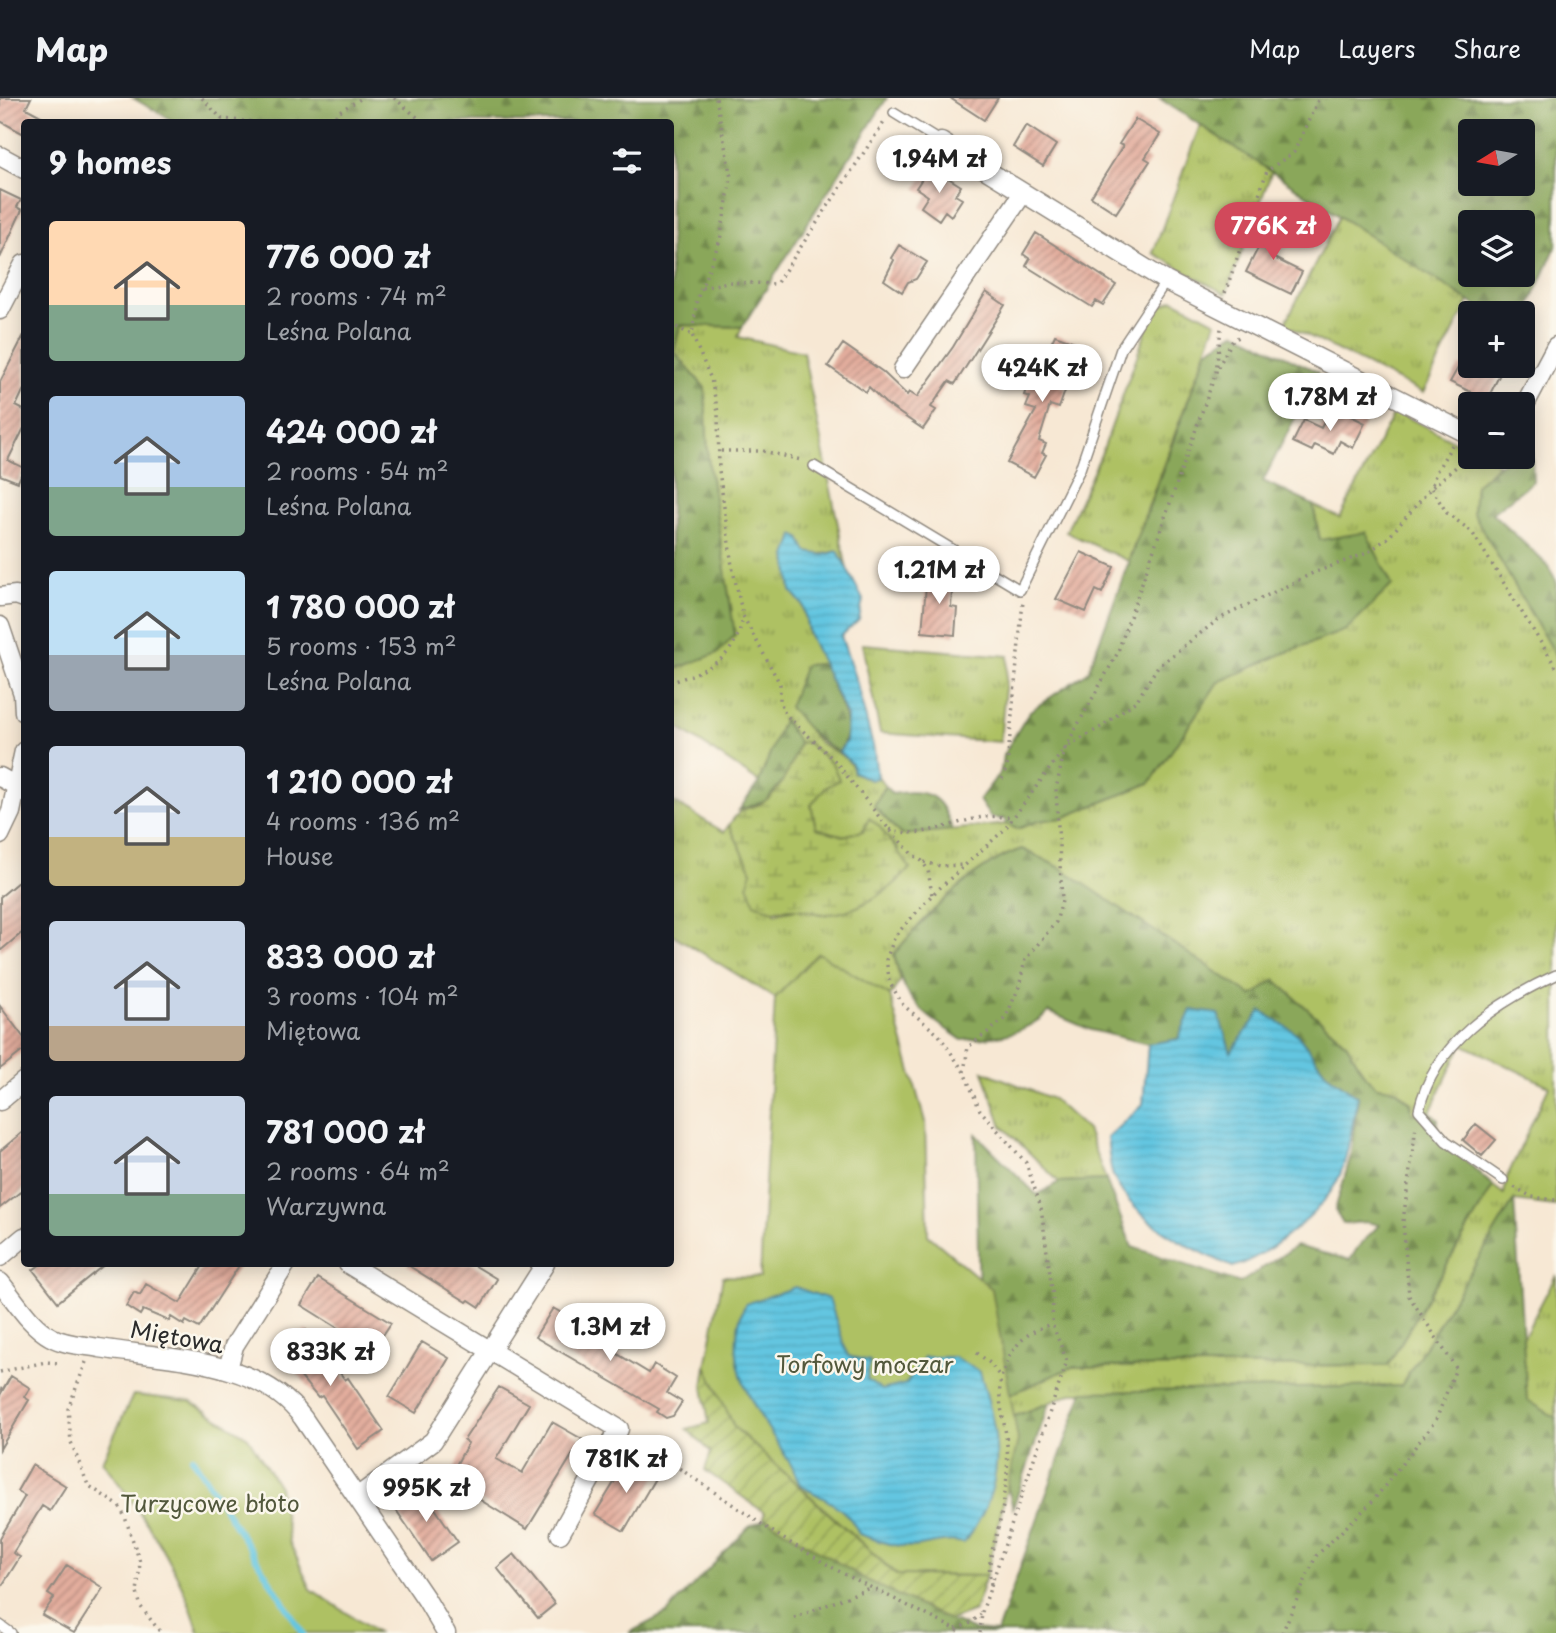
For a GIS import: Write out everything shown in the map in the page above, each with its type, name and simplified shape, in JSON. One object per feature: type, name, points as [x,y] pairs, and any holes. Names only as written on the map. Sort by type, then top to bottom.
[{"type":"street","points":[[941,142],[1166,281],[1458,430]]},
{"type":"street","points":[[0,156],[21,167]]},
{"type":"street","points":[[903,369],[1023,193]]},
{"type":"street","points":[[0,310],[21,270]]},
{"type":"street","points":[[1532,392],[1556,346]]},
{"type":"street","points":[[0,597],[21,598]]},
{"type":"street","points":[[0,626],[21,688]]},
{"type":"street","points":[[0,835],[18,787],[21,769]]},
{"type":"street","points":[[0,777],[18,787]]},
{"type":"street","points":[[0,1101],[21,1084]]},
{"type":"street","points":[[0,1257],[21,1240]]},
{"type":"street","points":[[228,1369],[234,1346],[284,1267]]},
{"type":"street","points":[[353,1267],[490,1353],[619,1429],[560,1534]]},
{"type":"street","points":[[357,1497],[433,1441],[543,1267]]},
{"type":"street","name":"Miętowa","points":[[0,1282],[29,1318],[51,1337],[228,1369],[281,1394],[296,1409],[357,1497],[446,1633]]},
{"type":"lane","points":[[894,113],[941,142]]},
{"type":"lane","points":[[814,466],[1020,590],[1080,469],[1121,349],[1166,281]]},
{"type":"lane","points":[[1503,1181],[1446,1141],[1419,1110],[1431,1076],[1443,1057],[1475,1023],[1526,989],[1556,975]]},
{"type":"lane","points":[[0,1625],[12,1633]]},
{"type":"path","points":[[202,98],[222,119]]},
{"type":"path","points":[[334,119],[338,112],[362,98]]},
{"type":"path","points":[[394,98],[419,119]]},
{"type":"path","points":[[716,98],[731,178],[720,240],[702,288],[692,335],[711,379],[718,412],[721,451],[719,470],[732,566],[743,616],[780,684],[780,701],[785,714],[810,733],[818,747],[846,773],[888,828],[922,861],[928,870],[932,895]]},
{"type":"path","points":[[1216,372],[1226,282],[1267,172],[1294,152],[1319,98]]},
{"type":"path","points":[[702,288],[727,282],[776,284],[884,121],[894,113]]},
{"type":"path","points":[[674,326],[692,335]]},
{"type":"path","points":[[979,1633],[982,1612],[1067,1361],[1052,1324],[1050,1268],[1041,1207],[1034,1184],[1019,1154],[980,1110],[964,1072],[939,1035],[903,1005],[890,983],[886,960],[895,936],[932,895],[968,864],[1013,817],[1065,748],[1117,654],[1216,372],[1233,340],[1257,326]]},
{"type":"path","points":[[1458,443],[1436,471],[1431,488],[1447,513],[1472,532],[1556,667]]},
{"type":"path","points":[[721,451],[788,454],[814,466]]},
{"type":"path","points":[[964,1072],[968,1047],[1005,1019],[1019,987],[1025,960],[1056,922],[1062,901],[1056,789],[1065,748],[1101,727],[1137,700],[1158,666],[1192,637],[1247,604],[1313,573],[1367,553],[1388,537],[1431,488],[1458,465]]},
{"type":"path","points":[[1002,779],[1007,767],[1007,738],[1024,605],[1020,590]]},
{"type":"path","points":[[674,682],[705,670],[731,652],[738,638],[743,616]]},
{"type":"path","points":[[888,828],[899,833],[950,827],[986,817],[1013,817]]},
{"type":"path","points":[[922,861],[940,866],[968,864]]},
{"type":"path","points":[[1282,1633],[1316,1556],[1373,1501],[1436,1420],[1456,1368],[1409,1296],[1403,1221],[1419,1110]]},
{"type":"path","points":[[1503,1181],[1532,1197],[1556,1200]]},
{"type":"path","points":[[992,1587],[989,1573],[1006,1490],[1007,1446],[1001,1378],[1018,1342],[1031,1330],[1052,1324]]},
{"type":"path","points":[[90,1346],[68,1409],[71,1442],[88,1485],[119,1506],[125,1517],[140,1562],[137,1593],[141,1607],[161,1633]]},
{"type":"path","points":[[977,1353],[990,1363],[1001,1378]]},
{"type":"path","points":[[0,1373],[46,1362],[61,1363]]},
{"type":"path","points":[[619,1429],[662,1454],[782,1538],[963,1633]]},
{"type":"path","points":[[794,1618],[872,1587]]},
{"type":"path","points":[[956,1629],[971,1623],[982,1612]]},
{"type":"green space","points":[[133,98],[887,98],[742,327],[680,325],[674,352],[674,119],[170,119]]},
{"type":"green space","points":[[1159,98],[1556,98],[1556,246],[1532,301],[1469,301]]},
{"type":"green space","points":[[1200,125],[1272,171],[1226,294],[1153,253]]},
{"type":"green space","points":[[1340,215],[1469,301],[1458,301],[1458,323],[1423,393],[1285,324]]},
{"type":"green space","points":[[1174,300],[1216,322],[1128,561],[1066,532],[1103,450],[1154,309]]},
{"type":"green space","points":[[680,325],[742,327],[738,337],[803,352],[847,569],[838,551],[815,554],[803,549],[790,551],[787,556],[791,590],[803,606],[809,635],[826,669],[819,664],[798,718],[820,743],[849,761],[854,772],[870,780],[877,775],[885,786],[874,806],[901,835],[1006,824],[1018,829],[1038,821],[1062,818],[1150,783],[1218,682],[1346,630],[1320,540],[1313,505],[1340,518],[1395,411],[1458,443],[1458,469],[1493,469],[1475,485],[1473,513],[1556,657],[1556,1206],[1514,1201],[1401,1386],[1074,1393],[997,1423],[991,1403],[1072,1367],[1388,1365],[1493,1186],[1504,1194],[1507,1177],[1549,1086],[1462,1044],[1430,1112],[1412,1114],[1411,1103],[1395,1089],[1376,1087],[1365,1076],[1347,1044],[1275,980],[1252,997],[1059,867],[1022,849],[1004,856],[969,879],[906,939],[894,954],[900,981],[890,996],[818,953],[775,998],[674,935],[674,802],[724,832],[729,825],[775,913],[797,909],[826,915],[898,849],[869,818],[863,831],[843,836],[816,828],[811,805],[825,788],[839,780],[833,765],[807,742],[799,743],[784,720],[759,782],[674,725],[674,669],[717,653],[732,611],[721,555],[708,458],[705,388],[674,352]]},
{"type":"green space","points":[[1236,332],[1318,372],[1263,481],[1313,505],[1320,540],[1366,532],[1392,585],[1346,630],[1218,682],[1150,783],[1062,818],[1038,821],[1017,829],[1006,824],[1005,819],[991,818],[979,800],[1001,771],[1003,755],[1030,711],[1088,672],[1207,350]]},
{"type":"green space","points":[[674,352],[705,388],[708,458],[735,635],[718,653],[674,670]]},
{"type":"green space","points":[[1494,469],[1532,469],[1533,481],[1492,513],[1546,564],[1556,581],[1556,657],[1473,513],[1475,485]]},
{"type":"green space","points":[[862,644],[1008,656],[1000,742],[880,733]]},
{"type":"green space","points":[[819,664],[826,669],[843,710],[846,730],[839,752],[811,732],[789,707],[805,665]]},
{"type":"green space","points":[[783,720],[799,743],[788,775],[766,801],[739,810],[759,782]]},
{"type":"green space","points":[[807,742],[833,765],[839,780],[825,788],[811,805],[816,828],[843,836],[863,831],[869,818],[879,826],[910,868],[893,885],[871,900],[836,913],[821,914],[797,909],[774,910],[755,904],[748,884],[752,871],[729,825],[743,810],[771,796],[786,775],[799,743]]},
{"type":"green space","points":[[885,786],[892,794],[915,792],[932,797],[944,809],[952,830],[901,835],[874,806]]},
{"type":"green space","points":[[1022,849],[1059,867],[1252,996],[1275,980],[1347,1044],[1365,1076],[1376,1087],[1395,1089],[1411,1103],[1412,1114],[1430,1112],[1438,1119],[1437,1134],[1493,1186],[1388,1365],[1072,1367],[991,1403],[980,1372],[976,1134],[1037,1195],[1059,1182],[1106,1180],[1132,1247],[1240,1283],[1296,1246],[1350,1260],[1358,1247],[1379,1225],[1367,1222],[1343,1224],[1335,1210],[1350,1159],[1358,1097],[1327,1074],[1296,1033],[1231,1053],[1178,1039],[1148,1044],[1091,1030],[1049,1012],[1018,1031],[962,1040],[917,1006],[904,985],[894,954],[936,908],[969,879],[1004,856]]},
{"type":"green space","name":"Torfowy moczar","points":[[818,953],[890,996],[925,1122],[928,1235],[992,1289],[1018,1440],[986,1576],[897,1575],[734,1427],[706,1366],[723,1276],[760,1277],[775,998]]},
{"type":"green space","points":[[983,1071],[1053,1099],[1087,1130],[1106,1180],[1059,1182],[1002,1126]]},
{"type":"green space","points":[[1514,1200],[1527,1400],[1556,1418],[1556,1633],[629,1633],[667,1613],[749,1527],[811,1498],[897,1575],[986,1576],[974,1611],[950,1620],[974,1630],[997,1632],[1083,1392],[1401,1386]]},
{"type":"green space","points":[[1556,1275],[1556,1418],[1527,1400],[1510,1363]]},
{"type":"green space","points":[[706,1366],[734,1427],[896,1575],[986,1576],[974,1611],[949,1620],[870,1582],[763,1517],[765,1513],[705,1470],[711,1452],[687,1429],[709,1423],[703,1387]]},
{"type":"green space","name":"Turzycowe błoto","points":[[133,1395],[190,1401],[248,1437],[279,1487],[289,1541],[311,1589],[377,1633],[199,1633],[171,1564],[132,1501],[102,1461]]},
{"type":"green space","points":[[1049,1403],[1013,1508],[1008,1489],[1007,1451],[997,1423]]},
{"type":"water","points":[[794,535],[800,538],[807,552],[824,555],[838,551],[863,600],[859,620],[841,636],[874,750],[877,778],[870,780],[854,772],[852,764],[839,752],[846,741],[847,716],[809,635],[803,605],[791,591],[787,556]]},
{"type":"water","points":[[1191,1010],[1218,1014],[1231,1052],[1261,1011],[1296,1033],[1327,1074],[1358,1097],[1344,1163],[1324,1201],[1280,1241],[1233,1267],[1181,1242],[1149,1220],[1123,1193],[1111,1167],[1107,1138],[1143,1104],[1148,1044],[1178,1039]]},
{"type":"water","points":[[795,1287],[829,1299],[848,1356],[870,1361],[867,1379],[882,1390],[906,1384],[924,1357],[954,1357],[980,1372],[996,1440],[996,1460],[988,1501],[964,1543],[947,1541],[905,1546],[881,1542],[859,1534],[841,1509],[804,1488],[799,1482],[746,1389],[736,1349],[738,1327],[745,1304]]},
{"type":"building","points":[[0,98],[31,98],[26,108],[46,119],[21,119],[21,132],[0,121]]},
{"type":"building","points":[[950,98],[998,98],[984,120]]},
{"type":"building","points":[[1135,119],[1160,134],[1145,158],[1150,161],[1116,213],[1091,197],[1123,146],[1119,144]]},
{"type":"building","points":[[1026,125],[1056,145],[1043,166],[1013,147]]},
{"type":"building","points":[[927,171],[939,178],[942,174],[961,186],[955,195],[962,199],[951,216],[945,211],[939,220],[921,207],[928,196],[916,188]]},
{"type":"building","points":[[0,190],[21,200],[17,207],[21,212],[0,258]]},
{"type":"building","points":[[1272,220],[1286,227],[1272,257],[1302,272],[1291,294],[1246,272]]},
{"type":"building","points":[[1036,233],[1116,285],[1103,305],[1096,301],[1092,307],[1026,266],[1030,259],[1023,254]]},
{"type":"building","points":[[899,245],[927,262],[916,279],[908,282],[902,292],[884,280],[894,260],[891,258]]},
{"type":"building","points":[[986,292],[1005,305],[955,384],[949,381],[931,407],[936,410],[923,429],[885,403],[869,387],[866,392],[828,366],[843,344],[883,372],[907,395],[909,392],[917,397],[953,347]]},
{"type":"building","points":[[1055,335],[1075,342],[1060,386],[1066,388],[1059,408],[1050,405],[1039,441],[1046,444],[1042,453],[1046,455],[1034,477],[1007,463],[1036,410],[1026,407],[1030,397],[1024,395],[1036,361],[1042,363]]},
{"type":"building","points":[[21,341],[21,395],[16,406],[21,408],[21,434],[8,460],[21,466],[18,482],[0,475],[0,382]]},
{"type":"building","points":[[1458,368],[1458,378],[1498,378],[1491,392],[1471,392],[1450,382]]},
{"type":"building","points":[[1339,410],[1365,423],[1353,448],[1340,441],[1334,454],[1315,445],[1312,451],[1293,442],[1304,420],[1321,428],[1326,418],[1333,421]]},
{"type":"building","points":[[1081,552],[1114,567],[1102,593],[1096,590],[1086,612],[1056,599]]},
{"type":"building","points":[[927,574],[953,576],[951,607],[957,608],[955,635],[922,632]]},
{"type":"building","points":[[21,880],[21,934],[0,951],[0,897]]},
{"type":"building","points":[[0,1006],[21,1034],[21,1052],[0,1069]]},
{"type":"building","points":[[1476,1124],[1496,1140],[1482,1156],[1463,1140]]},
{"type":"building","points":[[21,1134],[21,1191],[0,1208],[0,1151]]},
{"type":"building","points":[[37,1267],[101,1267],[58,1302],[33,1270]]},
{"type":"building","points":[[202,1267],[238,1267],[199,1328],[186,1321],[184,1325],[171,1317],[169,1321],[143,1310],[140,1315],[126,1306],[134,1292],[140,1295],[146,1284],[180,1303]]},
{"type":"building","points":[[411,1267],[477,1267],[497,1279],[480,1307],[469,1300],[467,1302]]},
{"type":"building","points":[[318,1278],[391,1323],[373,1350],[301,1305]]},
{"type":"building","points":[[553,1308],[577,1322],[573,1327],[649,1373],[654,1364],[676,1378],[667,1393],[682,1402],[673,1416],[666,1418],[657,1412],[659,1409],[535,1337]]},
{"type":"building","points":[[306,1330],[329,1365],[333,1363],[345,1380],[348,1378],[384,1431],[358,1449],[322,1396],[318,1398],[291,1365],[285,1368],[273,1351]]},
{"type":"building","points":[[422,1342],[449,1358],[416,1413],[389,1397]]},
{"type":"building","points":[[11,1376],[30,1388],[24,1397],[29,1400],[0,1449],[0,1395]]},
{"type":"building","points":[[499,1387],[529,1404],[496,1459],[522,1473],[552,1422],[582,1439],[527,1529],[448,1480],[468,1443],[464,1440]]},
{"type":"building","points":[[629,1458],[657,1475],[624,1531],[595,1514]]},
{"type":"building","points":[[32,1465],[66,1486],[50,1511],[42,1506],[13,1553],[20,1557],[0,1589],[0,1538],[25,1496],[17,1491]]},
{"type":"building","points":[[421,1488],[458,1542],[431,1561],[394,1507]]},
{"type":"building","points":[[514,1554],[555,1604],[538,1618],[497,1568]]},
{"type":"building","points":[[67,1565],[103,1588],[74,1633],[42,1615],[54,1598],[48,1594]]},
{"type":"waterway","points":[[192,1457],[303,1633]]}]
